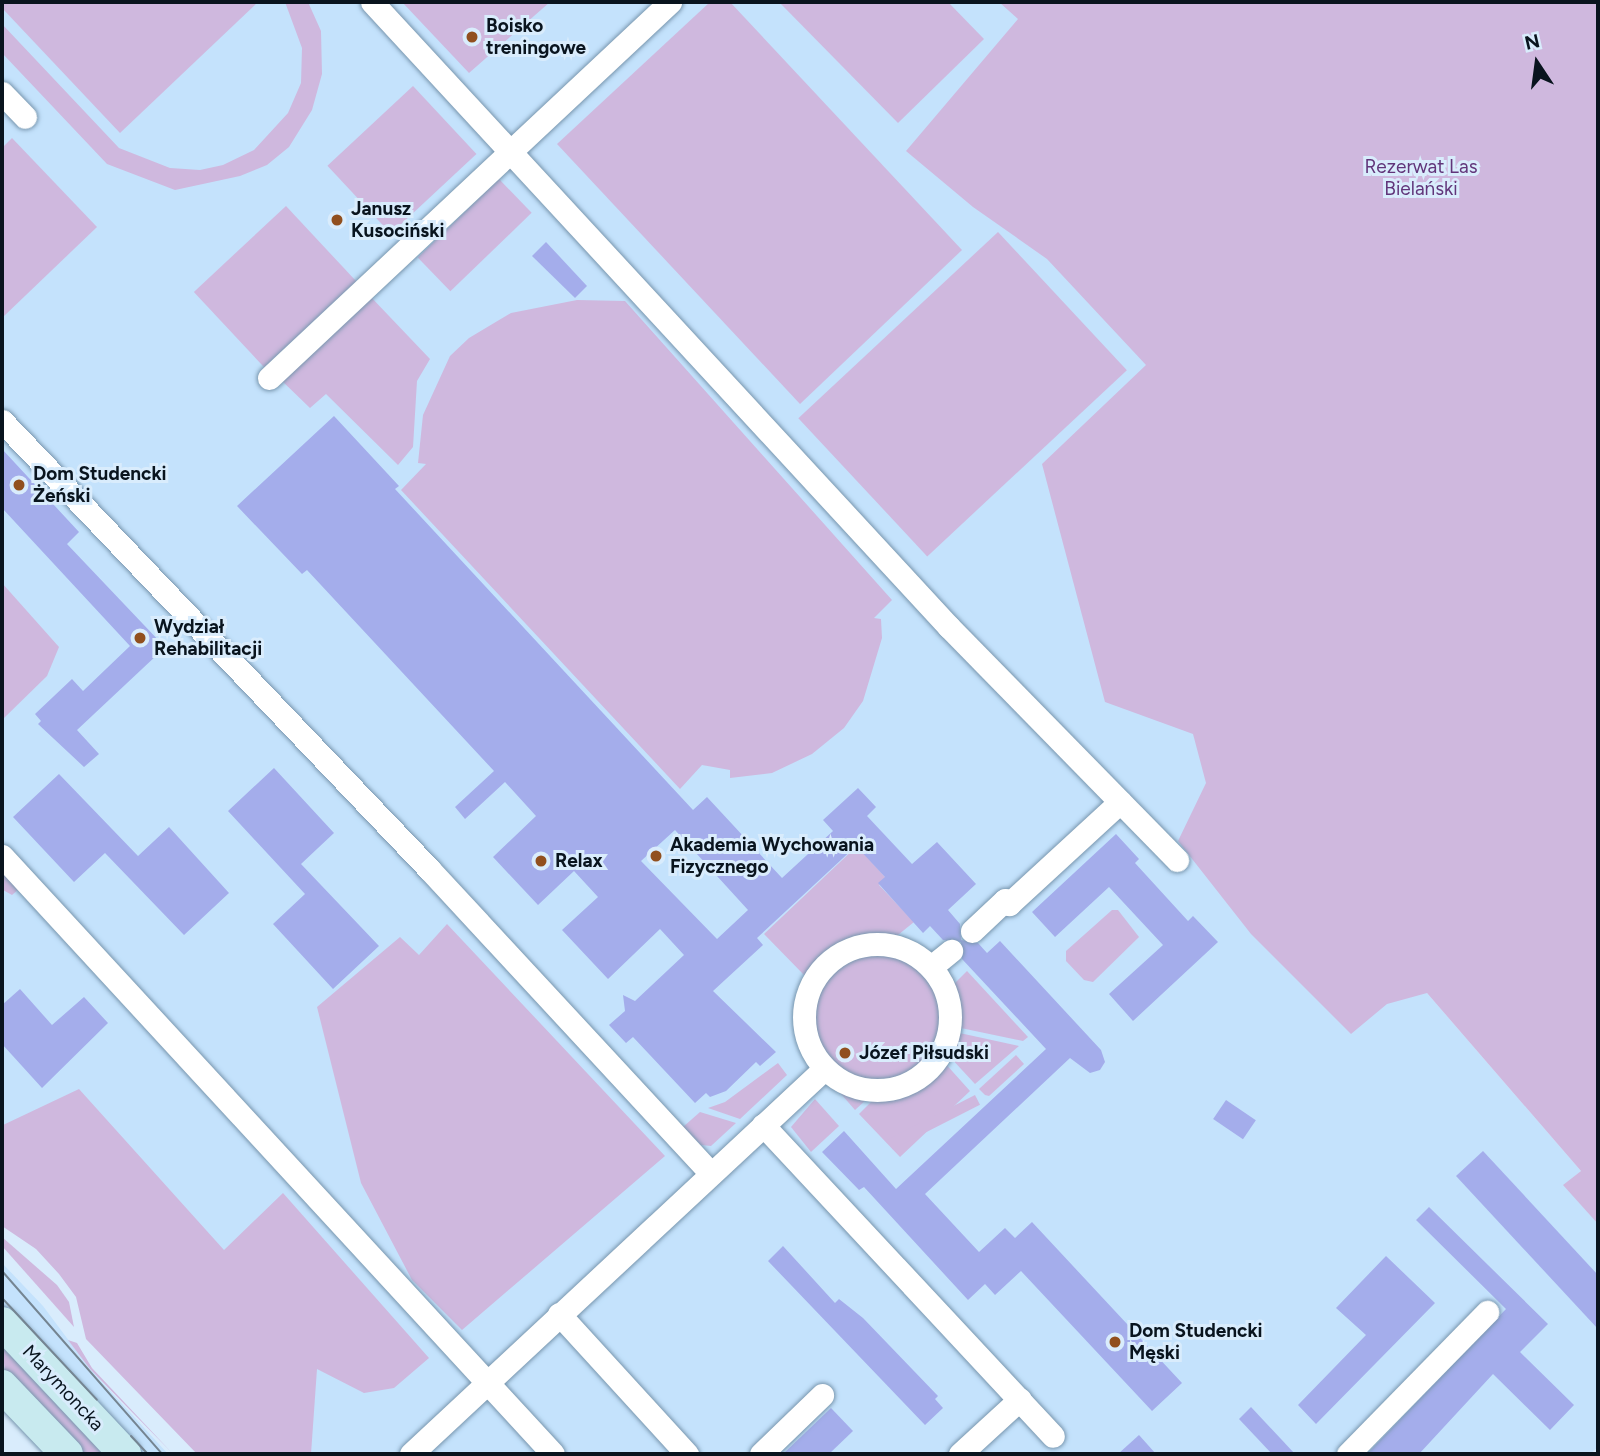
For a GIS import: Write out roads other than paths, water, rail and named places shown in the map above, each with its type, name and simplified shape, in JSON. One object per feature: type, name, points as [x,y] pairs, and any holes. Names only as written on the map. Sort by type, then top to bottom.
[{"type":"main road","name":"Marymoncka","points":[[2,1322],[125,1454]]},
{"type":"main road","points":[[2,1386],[66,1454]]},
{"type":"street","points":[[372,2],[949,627],[1177,860]]},
{"type":"street","points":[[268,378],[670,2]]},
{"type":"street","points":[[2,93],[25,117]]},
{"type":"street","points":[[2,421],[429,869],[711,1174]]},
{"type":"street","points":[[972,931],[1005,900],[1009,904],[1120,802]]},
{"type":"street","points":[[2,856],[170,1033],[553,1454]]},
{"type":"street","points":[[888,944],[913,953],[931,967],[945,989],[950,1010],[949,1033],[927,1072],[908,1084],[863,1090],[842,1083],[824,1069],[809,1047],[803,1022],[806,996],[818,972],[837,955],[861,945],[888,944]]},
{"type":"street","points":[[931,967],[951,951]]},
{"type":"street","points":[[411,1454],[491,1388],[559,1314],[824,1069]]},
{"type":"street","points":[[762,1125],[1052,1436]]},
{"type":"street","points":[[1348,1454],[1487,1312]]},
{"type":"street","points":[[559,1314],[687,1454]]},
{"type":"street","points":[[761,1454],[822,1395]]},
{"type":"street","points":[[960,1454],[1020,1399]]},
{"type":"tram line","points":[[2,1271],[162,1454]]},
{"type":"tram line","points":[[2,1298],[97,1400]]},
{"type":"tram line","points":[[131,1436],[148,1454]]},
{"type":"place","name":"Boisko treningowe","points":[[472,37]]},
{"type":"place","name":"Janusz Kusociński","points":[[337,220]]},
{"type":"place","name":"Dom Studencki Żeński","points":[[19,485]]},
{"type":"place","name":"Wydział Rehabilitacji","points":[[140,638]]},
{"type":"place","name":"Akademia Wychowania Fizycznego","points":[[656,856]]},
{"type":"place","name":"Relax","points":[[541,861]]},
{"type":"place","name":"Józef Piłsudski","points":[[845,1053]]},
{"type":"place","name":"Dom Studencki Męski","points":[[1115,1342]]},
{"type":"park label","name":"Rezerwat Las Bielański","points":[[1421,178]]}]
